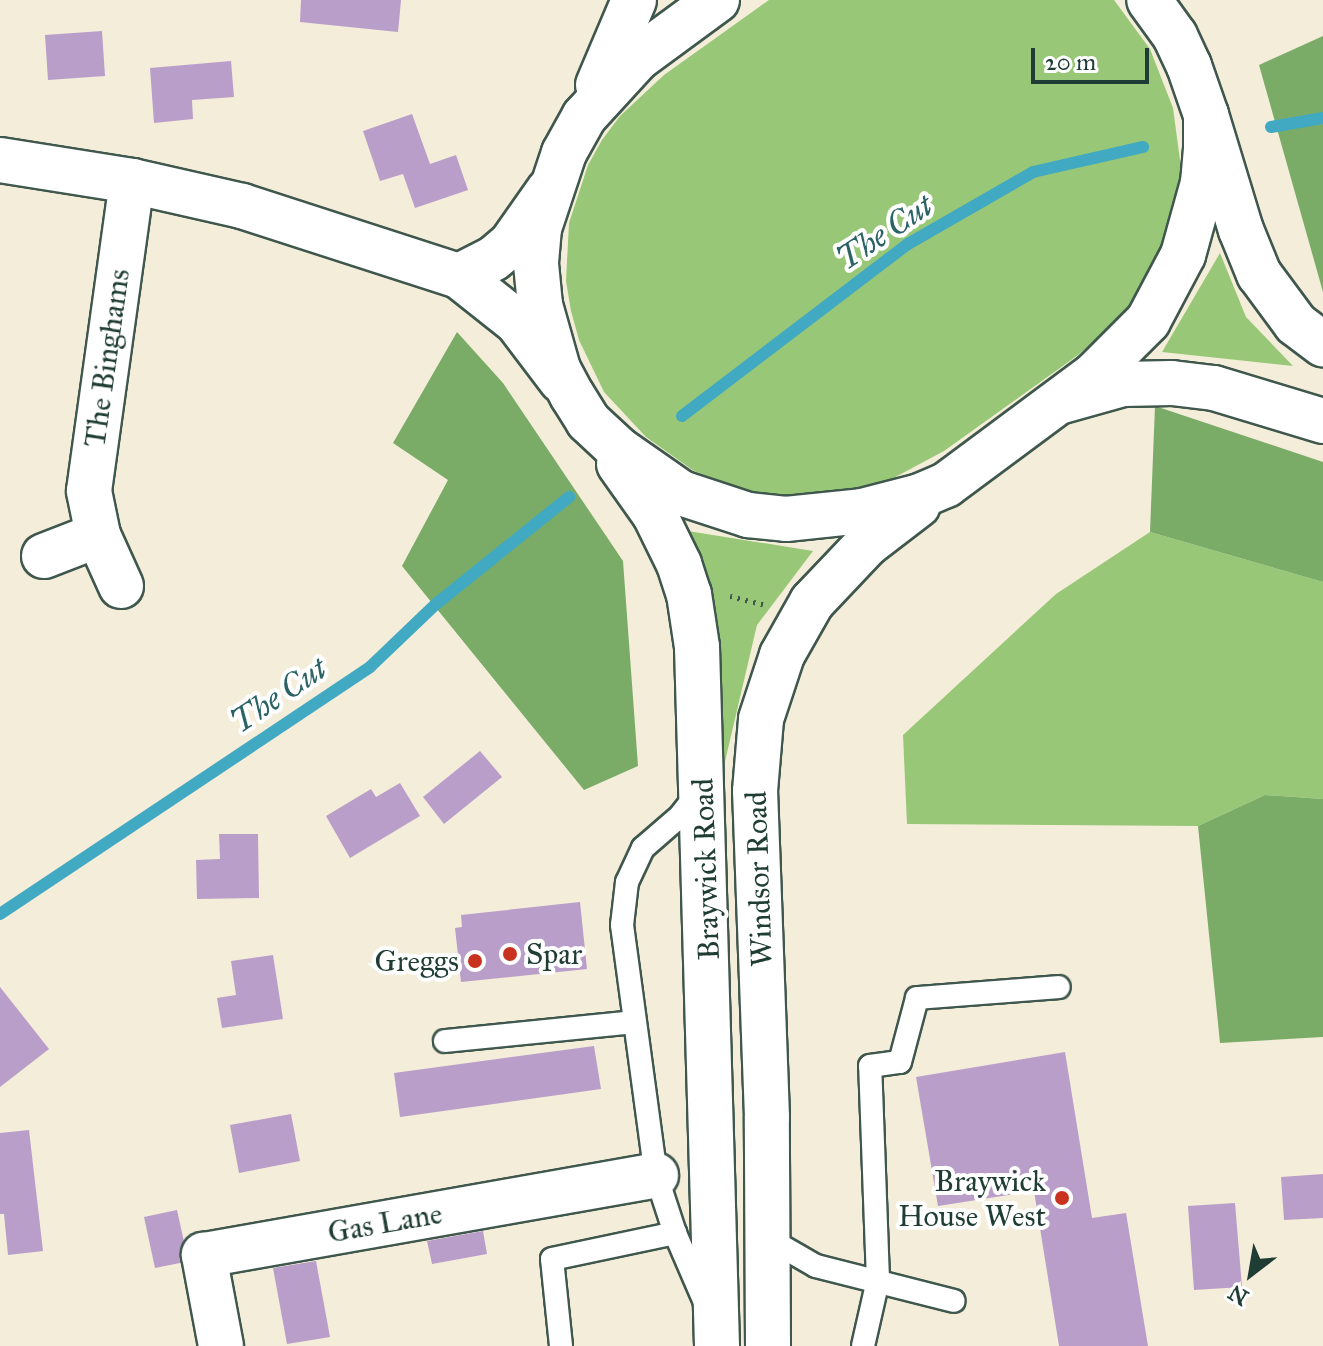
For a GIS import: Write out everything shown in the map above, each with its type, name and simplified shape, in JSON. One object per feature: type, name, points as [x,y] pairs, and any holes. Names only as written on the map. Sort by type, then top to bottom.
[{"type":"main road","points":[[459,276],[493,259],[511,244],[549,190],[634,0]]},
{"type":"main road","points":[[584,117],[638,58],[717,0]]},
{"type":"main road","points":[[0,160],[132,181],[283,217],[459,276],[517,322],[580,408],[650,475],[681,493],[748,515],[786,519],[824,517],[894,504],[946,485],[1062,401],[1124,349],[1148,321],[1168,289],[1183,255],[1200,195],[1204,106],[1175,36],[1149,0]]},
{"type":"main road","points":[[1174,0],[1241,230],[1259,274],[1288,316],[1323,344]]},
{"type":"main road","name":"The Binghams","points":[[121,586],[98,535],[89,491],[132,181]]},
{"type":"main road","points":[[549,190],[539,228],[536,264],[540,305],[551,347],[580,408]]},
{"type":"main road","points":[[1062,401],[1123,384],[1172,383],[1214,388],[1323,421]]},
{"type":"main road","name":"Braywick Road","points":[[580,408],[655,515],[689,594],[697,647],[704,786],[717,1338]]},
{"type":"main road","name":"Windsor Road","points":[[768,1346],[769,1239],[755,791],[761,719],[782,655],[812,602],[867,544],[946,485]]},
{"type":"main road","points":[[44,556],[98,535]]},
{"type":"main road","name":"Gas Lane","points":[[221,1346],[204,1255],[656,1175]]},
{"type":"lane","points":[[704,786],[680,816],[643,848],[627,882],[622,925],[656,1175],[675,1233],[717,1338]]},
{"type":"lane","points":[[863,1346],[878,1280],[870,1066],[900,1062],[917,998],[1059,987]]},
{"type":"lane","points":[[445,1041],[634,1022]]},
{"type":"lane","points":[[561,1346],[552,1259],[675,1233]]},
{"type":"lane","points":[[769,1239],[816,1266],[954,1301]]},
{"type":"path","points":[[721,594],[776,608]]},
{"type":"green space","points":[[769,0],[1114,0],[1150,49],[1173,108],[1182,175],[1177,207],[1169,235],[1140,293],[1121,318],[1078,355],[944,451],[871,490],[784,500],[753,493],[694,471],[646,437],[604,392],[579,340],[571,311],[566,281],[569,223],[588,165],[602,140],[620,116],[664,75]]},
{"type":"green space","points":[[1323,36],[1323,292],[1259,65]]},
{"type":"green space","points":[[1220,253],[1246,317],[1293,366],[1162,352]]},
{"type":"green space","points":[[457,332],[503,383],[623,561],[638,766],[584,790],[402,566],[448,480],[393,443]]},
{"type":"green space","points":[[1155,406],[1323,462],[1323,582],[1150,532]]},
{"type":"green space","points":[[688,531],[813,551],[757,625],[723,770],[711,586]]},
{"type":"green space","points":[[1150,532],[1323,582],[1323,799],[1265,795],[1198,826],[907,824],[903,735],[1056,594]]},
{"type":"green space","points":[[1265,795],[1323,799],[1323,1037],[1220,1043],[1198,826]]},
{"type":"building","points":[[301,0],[401,0],[398,32],[300,22]]},
{"type":"building","points":[[102,31],[105,76],[48,80],[45,35]]},
{"type":"building","points":[[231,61],[234,97],[192,100],[193,119],[154,123],[150,68]]},
{"type":"building","points":[[412,114],[430,164],[456,155],[468,190],[415,208],[403,174],[380,181],[363,131]]},
{"type":"building","points":[[480,751],[502,777],[444,824],[423,797]]},
{"type":"building","points":[[400,783],[420,816],[350,858],[326,816],[371,789],[376,797]]},
{"type":"building","points":[[219,834],[258,834],[259,898],[197,899],[196,860],[220,859]]},
{"type":"building","points":[[580,902],[587,969],[461,982],[455,928],[462,927],[461,915]]},
{"type":"building","points":[[273,955],[283,1019],[222,1028],[217,998],[236,995],[231,961]]},
{"type":"building","points":[[0,987],[49,1049],[0,1087]]},
{"type":"building","points":[[594,1046],[601,1089],[400,1117],[394,1073]]},
{"type":"building","name":"Braywick House West","points":[[1065,1052],[1092,1218],[1126,1213],[1148,1346],[1059,1346],[1034,1191],[938,1206],[916,1077]]},
{"type":"building","points":[[291,1114],[300,1161],[239,1173],[230,1125]]},
{"type":"building","points":[[29,1130],[43,1251],[8,1255],[4,1214],[0,1214],[0,1133]]},
{"type":"building","points":[[1323,1174],[1323,1218],[1284,1220],[1281,1177]]},
{"type":"building","points":[[1235,1203],[1242,1287],[1194,1290],[1188,1206]]},
{"type":"building","points":[[177,1210],[184,1242],[180,1263],[155,1268],[144,1217]]},
{"type":"building","points":[[483,1231],[487,1254],[432,1264],[427,1241]]},
{"type":"building","points":[[316,1261],[330,1337],[287,1344],[273,1268]]},
{"type":"waterway","name":"The Cut","points":[[1271,127],[1323,118]]},
{"type":"waterway","name":"The Cut","points":[[682,416],[908,244],[1033,172],[1143,147]]},
{"type":"waterway","name":"The Cut","points":[[0,914],[370,667],[436,604],[569,497]]},
{"type":"place","name":"Spar","points":[[510,954]]},
{"type":"place","name":"Greggs","points":[[475,961]]},
{"type":"place","name":"Braywick House West","points":[[1062,1198]]}]
